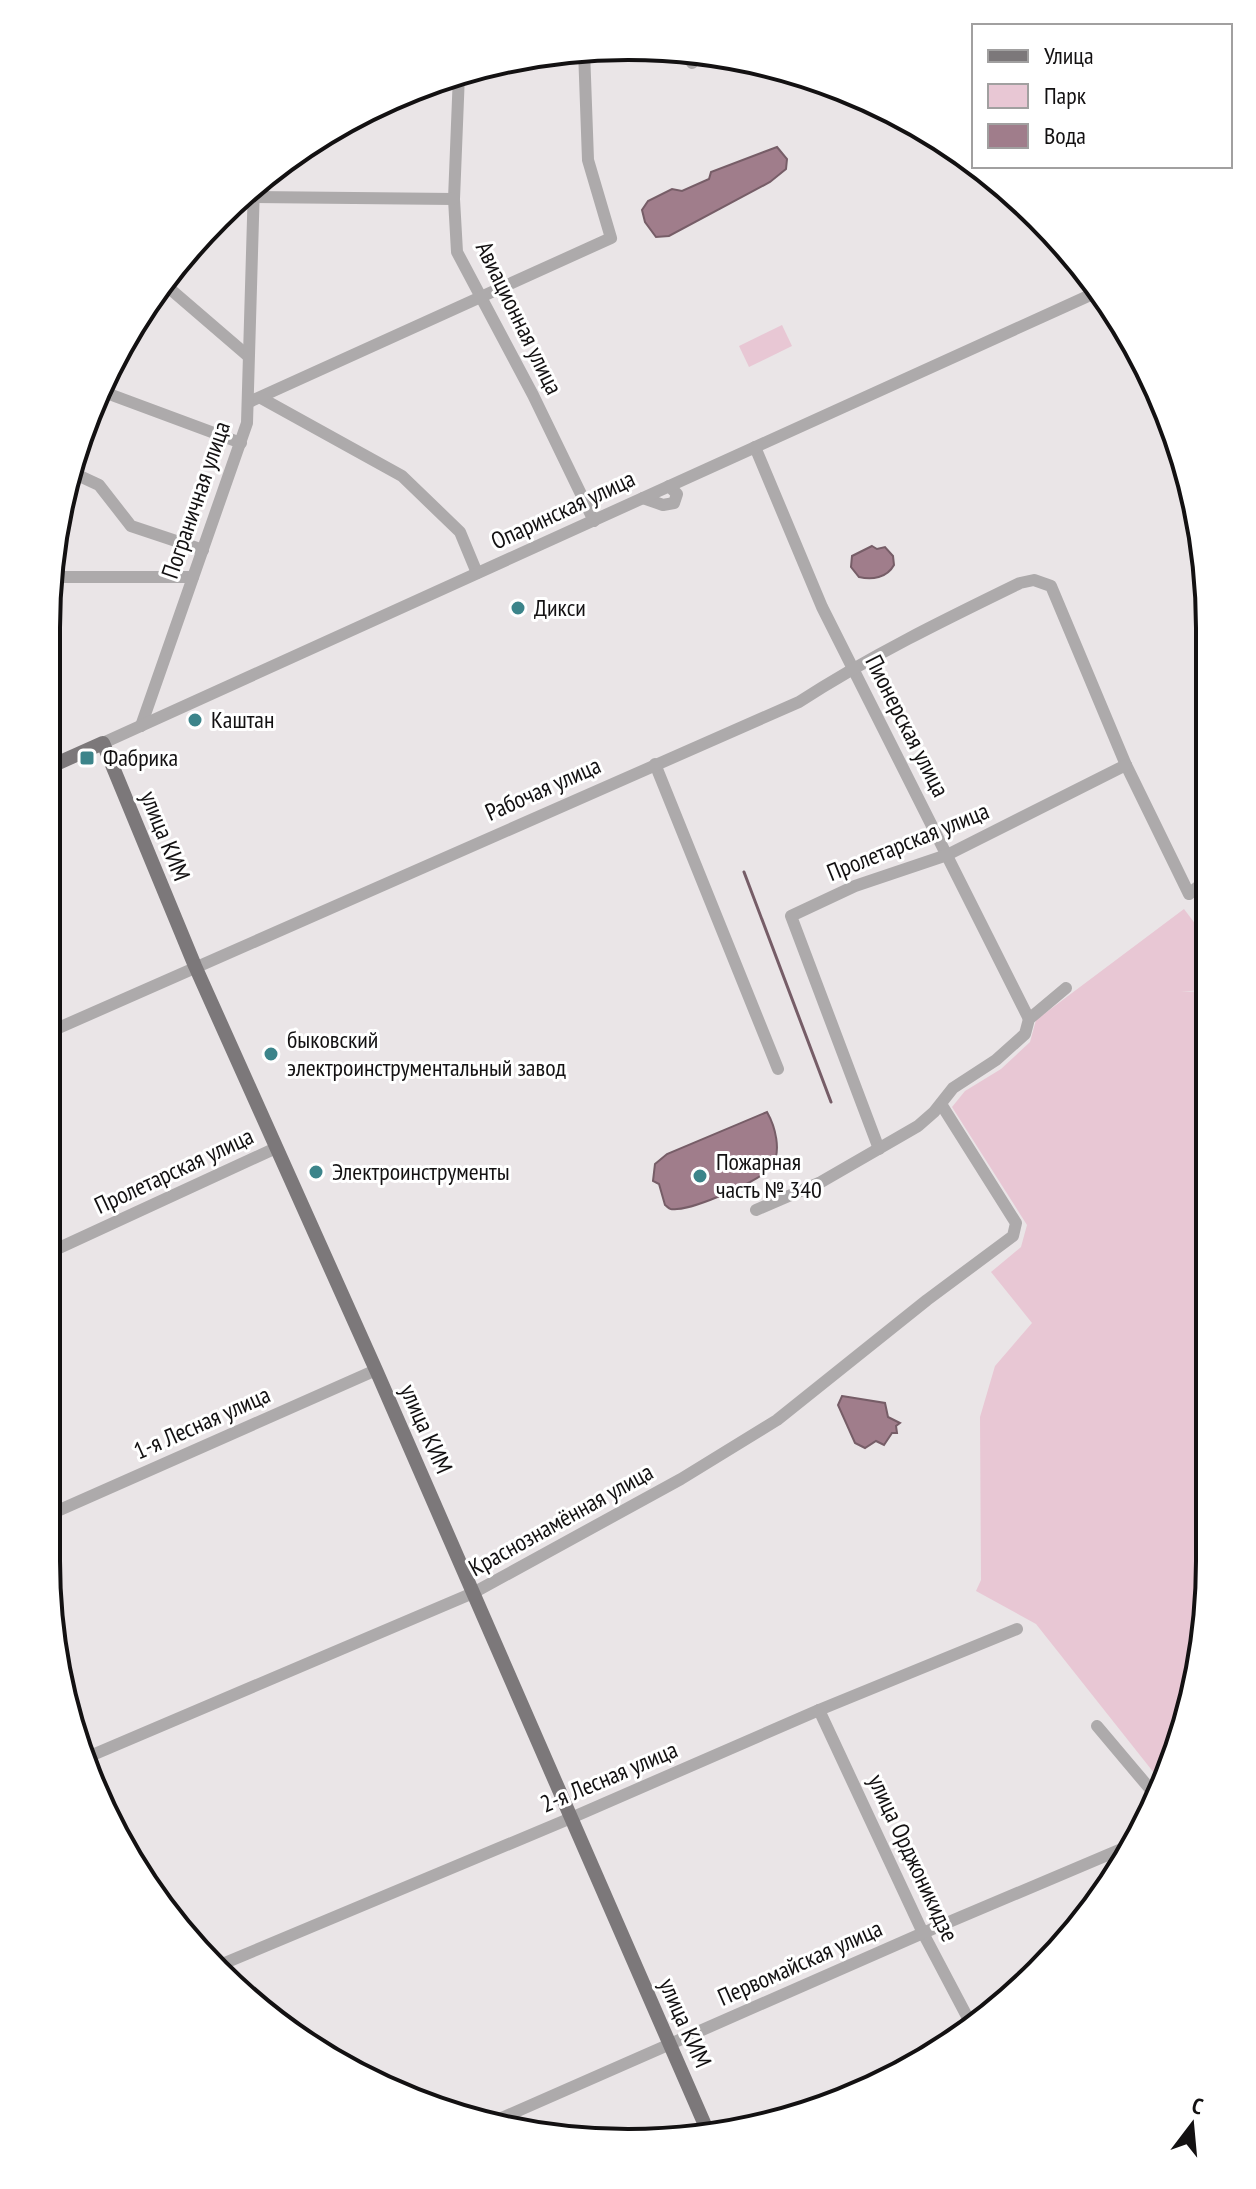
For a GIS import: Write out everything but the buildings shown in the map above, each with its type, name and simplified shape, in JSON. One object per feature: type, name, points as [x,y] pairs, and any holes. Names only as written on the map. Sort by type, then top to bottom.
[{"type":"main road","name":"Опаринская улица","points":[[60,762],[103,743]]},
{"type":"main road","name":"улица КИМ","points":[[103,743],[195,966],[376,1370],[704,2124]]},
{"type":"street","points":[[255,400],[611,238],[588,160],[584,62]]},
{"type":"street","name":"Авиационная улица","points":[[459,86],[454,199],[457,252],[533,395],[594,521]]},
{"type":"street","points":[[265,191],[454,199]]},
{"type":"street","name":"Пограничная улица","points":[[141,726],[255,400],[248,356],[254,200]]},
{"type":"street","points":[[172,289],[248,356]]},
{"type":"street","name":"Опаринская улица","points":[[103,743],[643,498],[663,505],[674,503],[677,494],[669,486],[1089,296]]},
{"type":"street","points":[[111,395],[241,443]]},
{"type":"street","points":[[255,400],[402,476],[460,532],[477,573]]},
{"type":"street","name":"Пионерская улица","points":[[755,447],[822,607],[1029,1019]]},
{"type":"street","points":[[80,476],[99,485],[131,526],[203,550]]},
{"type":"street","points":[[63,577],[193,577]]},
{"type":"street","name":"Рабочая улица","points":[[60,1027],[799,702],[853,667],[1020,583],[1034,580],[1051,586],[1126,765]]},
{"type":"street","points":[[655,764],[778,1069]]},
{"type":"street","points":[[1126,765],[1189,894],[1196,888]]},
{"type":"street","name":"Пролетарская улица","points":[[879,1149],[791,916],[855,886],[947,855],[1126,765]]},
{"type":"street","points":[[756,1210],[821,1182],[918,1126],[953,1088],[996,1060],[1025,1034],[1029,1019],[1066,988]]},
{"type":"street","name":"Краснознамённая улица","points":[[94,1754],[473,1593],[681,1479],[777,1420],[927,1300],[1013,1236],[1016,1223],[941,1104]]},
{"type":"street","name":"Пролетарская улица","points":[[60,1248],[276,1148]]},
{"type":"street","name":"1-я Лесная улица","points":[[60,1510],[376,1370]]},
{"type":"street","name":"2-я Лесная улица","points":[[226,1963],[1017,1629]]},
{"type":"street","name":"улица Орджоникидзе","points":[[819,1710],[923,1933],[967,2017]]},
{"type":"street","points":[[1097,1726],[1149,1787]]},
{"type":"street","name":"Первомайская улица","points":[[507,2116],[1116,1851]]},
{"type":"green space","points":[[782,325],[792,346],[749,367],[739,346]]},
{"type":"green space","points":[[1184,909],[1196,925],[1196,990],[1181,992],[1196,991],[1195,1598],[1177,1708],[1155,1774],[1036,1624],[976,1591],[981,1580],[980,1417],[995,1366],[1032,1323],[991,1272],[1021,1247],[1027,1225],[952,1107],[965,1091],[1001,1069],[1030,1042],[1036,1020]]},
{"type":"water","points":[[777,147],[787,159],[786,169],[770,182],[669,236],[656,237],[645,222],[642,210],[648,201],[672,189],[682,191],[709,179],[711,172]]},
{"type":"water","points":[[872,546],[877,549],[885,547],[893,556],[894,565],[879,577],[859,577],[851,567],[852,556]]},
{"type":"water","points":[[767,1112],[775,1131],[777,1153],[766,1172],[728,1193],[698,1204],[673,1209],[665,1205],[659,1184],[653,1181],[655,1164],[667,1154]]},
{"type":"water","points":[[842,1396],[885,1403],[888,1417],[900,1423],[896,1426],[897,1433],[892,1433],[884,1445],[876,1441],[865,1448],[855,1443],[838,1405]]},
{"type":"waterway","points":[[744,872],[831,1102]]},
{"type":"place","name":"Дикси","points":[[518,608]]},
{"type":"place","name":"Каштан","points":[[195,720]]},
{"type":"place","name":"Фабрика","points":[[87,758]]},
{"type":"place","name":"быковский электроинструментальный завод","points":[[271,1054]]},
{"type":"place","name":"Электроинструменты","points":[[316,1172]]},
{"type":"place","name":"Пожарная часть № 340","points":[[700,1176]]}]
